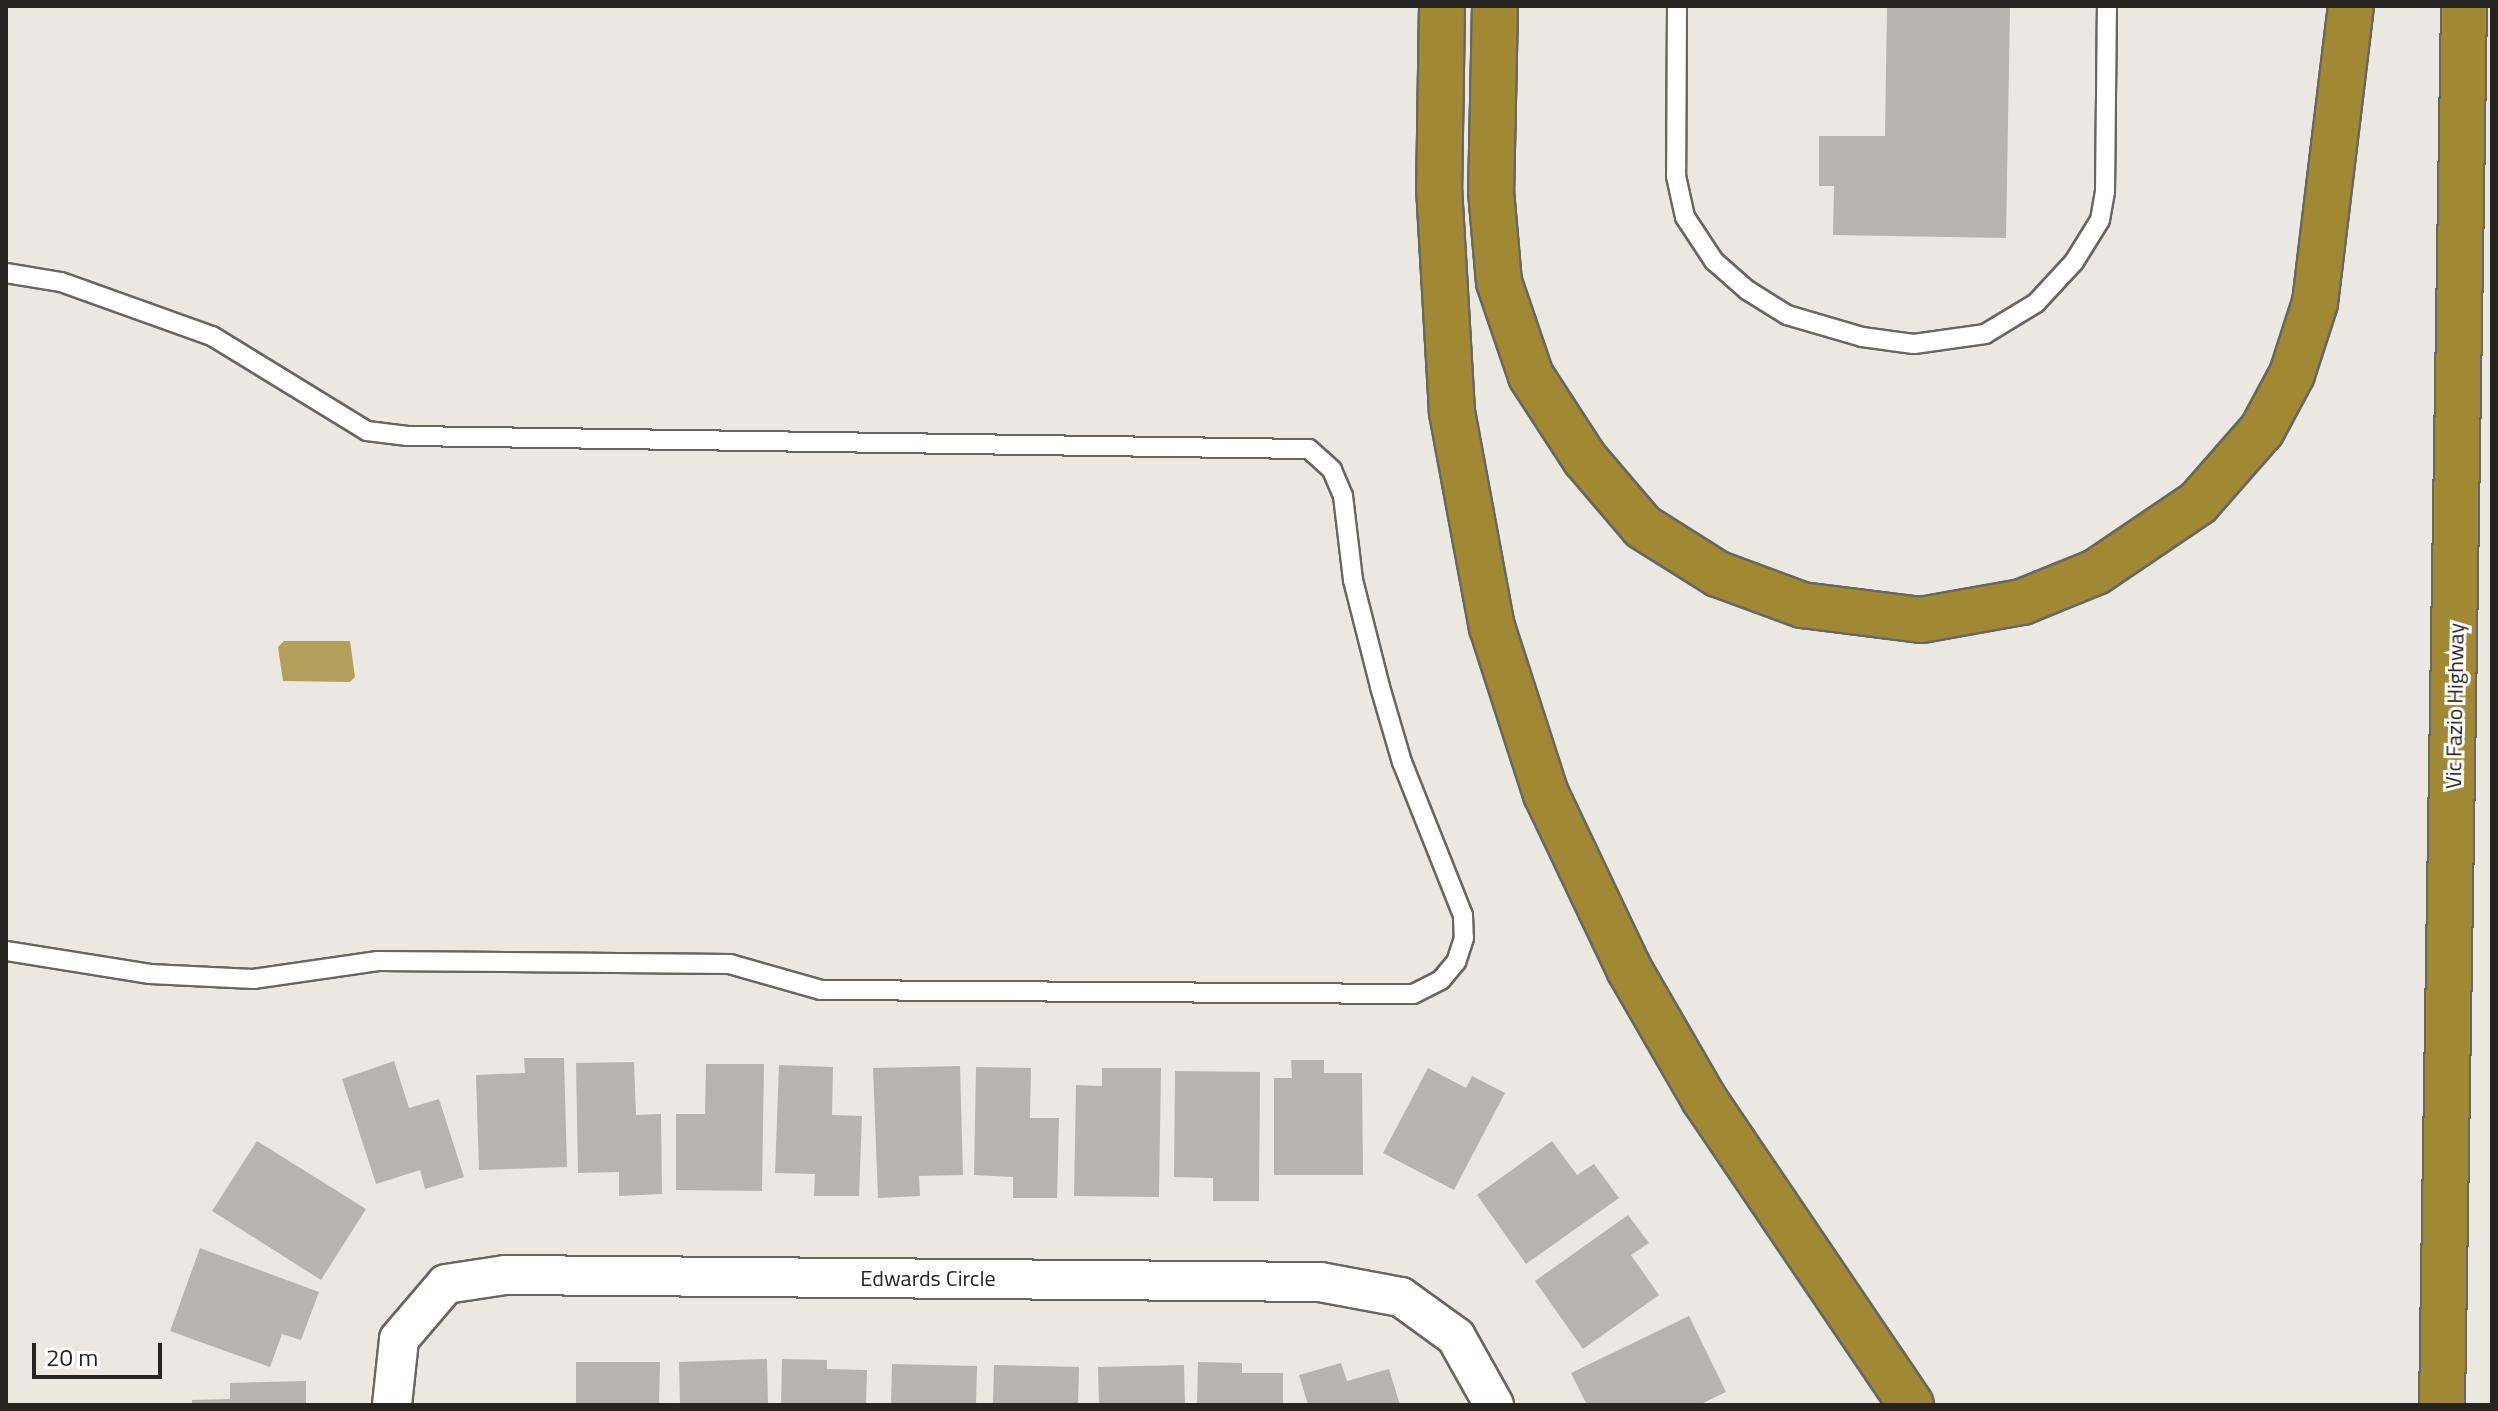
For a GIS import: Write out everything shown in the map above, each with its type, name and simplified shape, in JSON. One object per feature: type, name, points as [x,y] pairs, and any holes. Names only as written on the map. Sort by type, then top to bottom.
[{"type":"highway","points":[[1442,6],[1439,187],[1452,412],[1492,627],[1546,794],[1629,969],[1704,1099],[1911,1405]]},
{"type":"highway","points":[[1495,6],[1491,191],[1499,282],[1531,376],[1585,459],[1643,527],[1718,574],[1802,605],[1921,620],[2022,602],[2096,572],[2198,503],[2262,430],[2292,374],[2315,303],[2351,6]]},
{"type":"highway","name":"Vic Fazio Highway","points":[[2442,1405],[2464,6]]},
{"type":"street","name":"Edwards Circle","points":[[392,1405],[399,1339],[446,1284],[505,1275],[1320,1282],[1401,1297],[1456,1337],[1494,1405]]},
{"type":"lane","points":[[1677,6],[1676,176],[1685,217],[1714,261],[1747,290],[1787,315],[1862,337],[1914,344],[1985,334],[2036,303],[2074,262],[2100,220],[2105,192],[2107,6]]},
{"type":"lane","points":[[6,273],[61,282],[212,336],[367,431],[394,434],[1309,449],[1332,470],[1343,496],[1353,580],[1380,687],[1402,762],[1463,915],[1464,938],[1456,962],[1441,980],[1413,994],[821,990],[730,964],[378,961],[253,979],[150,974],[6,951]]},
{"type":"shaded area","points":[[284,641],[350,641],[355,677],[350,682],[283,681],[278,647]]},
{"type":"building","points":[[1887,6],[2010,6],[2006,238],[1833,235],[1834,186],[1819,186],[1819,136],[1885,136]]},
{"type":"building","points":[[524,1058],[564,1058],[567,1167],[479,1170],[476,1075],[525,1073]]},
{"type":"building","points":[[1291,1060],[1324,1060],[1324,1073],[1362,1073],[1363,1175],[1274,1175],[1274,1078],[1292,1078]]},
{"type":"building","points":[[394,1061],[409,1108],[439,1099],[464,1177],[425,1189],[420,1170],[376,1184],[342,1079]]},
{"type":"building","points":[[634,1062],[636,1115],[661,1114],[662,1194],[619,1196],[619,1172],[578,1173],[576,1063]]},
{"type":"building","points":[[706,1064],[764,1064],[762,1191],[676,1190],[676,1114],[705,1114]]},
{"type":"building","points":[[779,1065],[833,1067],[832,1115],[862,1116],[859,1196],[814,1196],[815,1174],[775,1173]]},
{"type":"building","points":[[960,1066],[963,1175],[919,1176],[920,1196],[878,1198],[873,1068]]},
{"type":"building","points":[[976,1067],[1031,1068],[1030,1118],[1059,1118],[1057,1198],[1013,1198],[1013,1177],[974,1175]]},
{"type":"building","points":[[1102,1068],[1161,1068],[1159,1197],[1074,1196],[1076,1085],[1102,1086]]},
{"type":"building","points":[[1428,1068],[1466,1088],[1472,1076],[1505,1093],[1454,1190],[1383,1153]]},
{"type":"building","points":[[1175,1071],[1260,1072],[1259,1201],[1213,1201],[1213,1178],[1174,1177]]},
{"type":"building","points":[[257,1141],[366,1209],[321,1280],[212,1211]]},
{"type":"building","points":[[1552,1141],[1577,1175],[1594,1164],[1619,1198],[1526,1264],[1477,1195]]},
{"type":"building","points":[[1628,1215],[1649,1243],[1631,1255],[1659,1295],[1583,1349],[1535,1281]]},
{"type":"building","points":[[200,1248],[319,1292],[301,1340],[282,1334],[270,1367],[170,1331]]},
{"type":"building","points":[[1689,1316],[1726,1392],[1699,1405],[1587,1405],[1571,1373]]},
{"type":"building","points":[[767,1359],[768,1405],[680,1405],[679,1362]]},
{"type":"building","points":[[782,1359],[827,1360],[827,1369],[867,1370],[866,1405],[781,1405]]},
{"type":"building","points":[[576,1362],[660,1362],[659,1405],[576,1405]]},
{"type":"building","points":[[1198,1362],[1242,1363],[1242,1373],[1283,1373],[1283,1405],[1197,1405]]},
{"type":"building","points":[[1341,1363],[1347,1381],[1389,1369],[1400,1405],[1308,1405],[1299,1375]]},
{"type":"building","points":[[892,1364],[977,1366],[976,1405],[891,1405]]},
{"type":"building","points":[[994,1365],[1079,1367],[1078,1405],[993,1405]]},
{"type":"building","points":[[1184,1365],[1185,1405],[1099,1405],[1098,1367]]},
{"type":"building","points":[[306,1381],[306,1405],[192,1405],[192,1400],[230,1399],[230,1383]]}]
